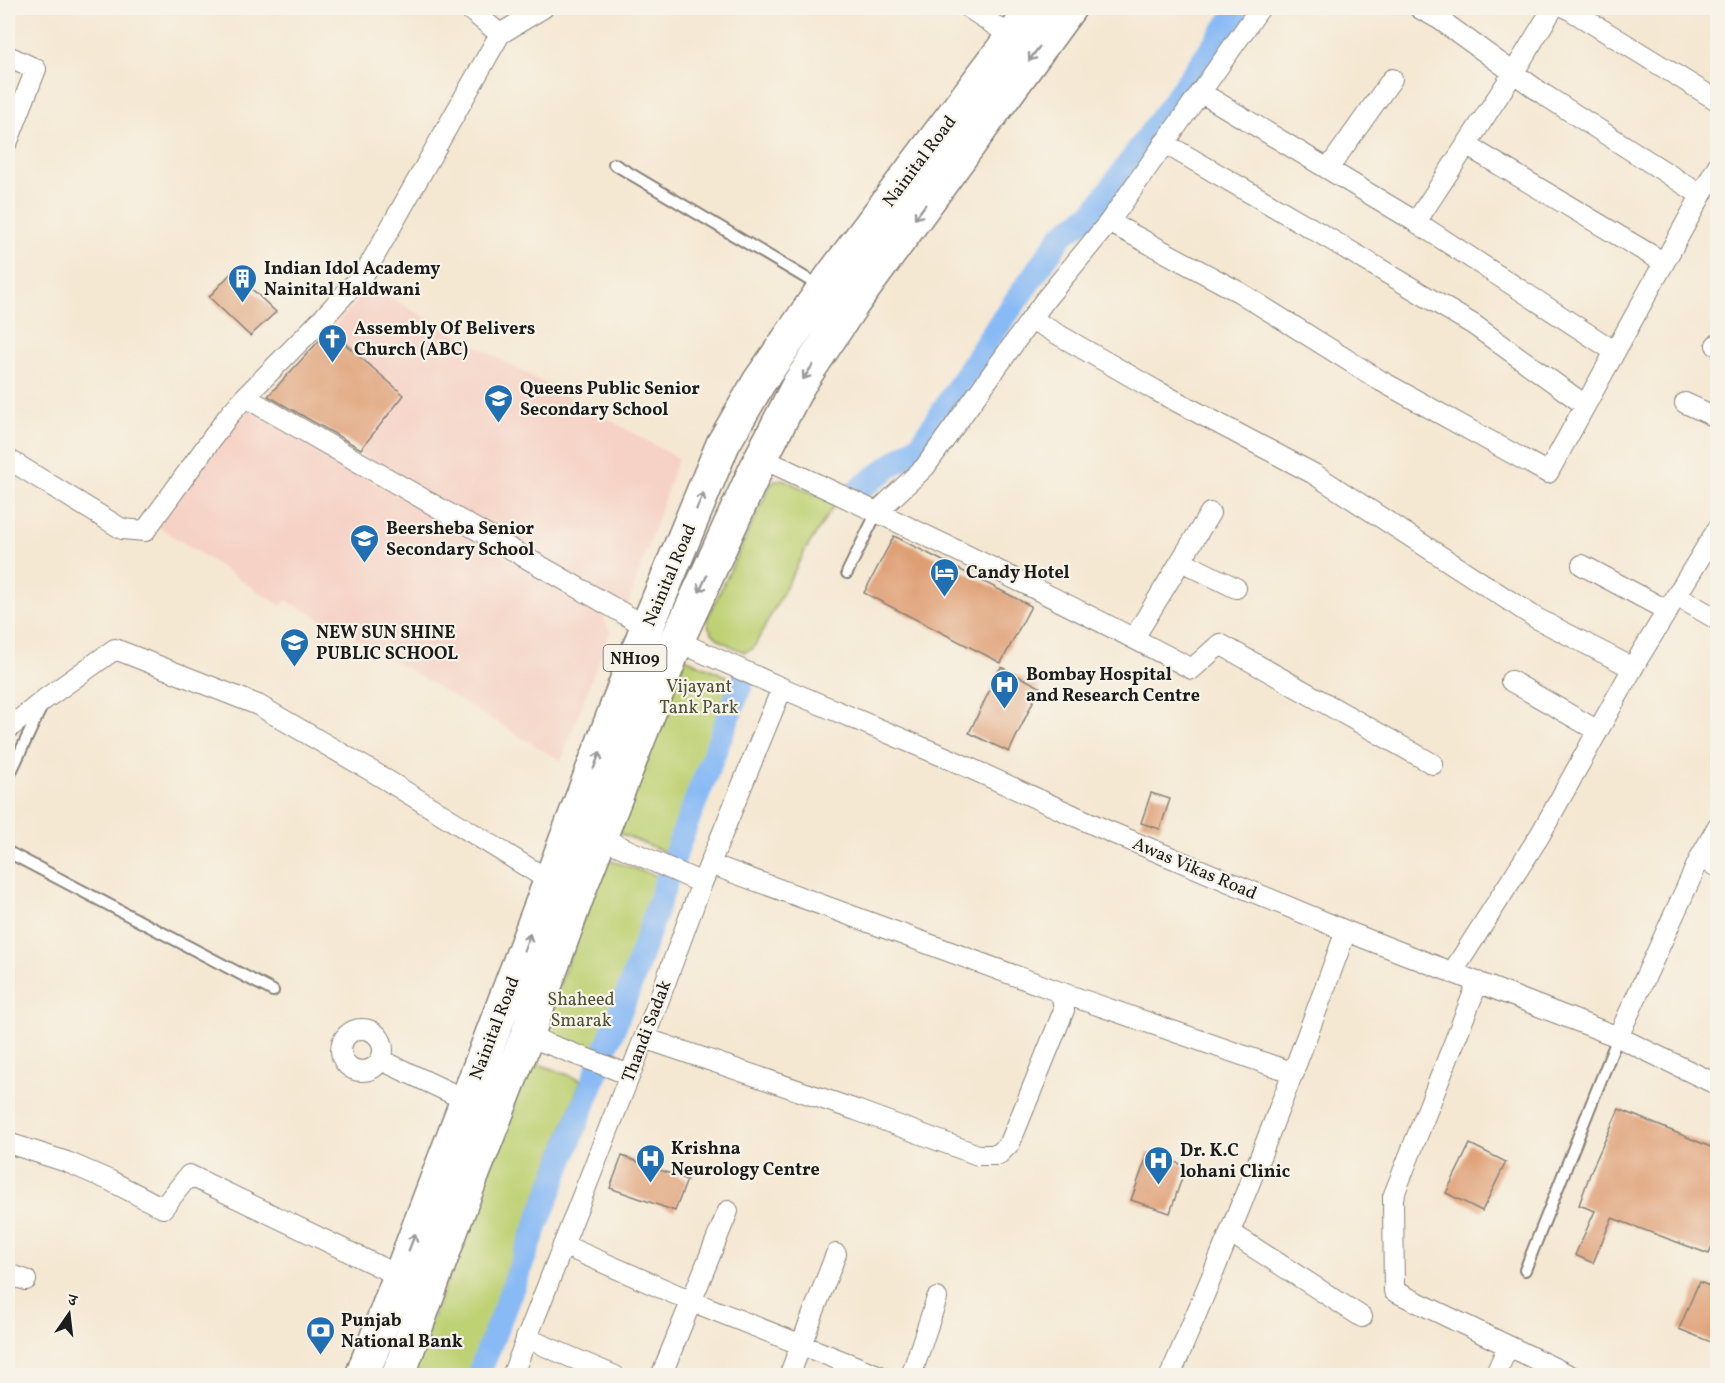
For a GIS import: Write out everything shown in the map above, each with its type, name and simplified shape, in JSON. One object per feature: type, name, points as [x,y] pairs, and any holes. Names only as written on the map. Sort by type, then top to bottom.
[{"type":"highway","name":"Nainital Road","points":[[398,1376],[461,1204],[527,1036],[564,889],[647,627],[726,441],[759,382],[824,288],[1034,8]]},
{"type":"highway","name":"Nainital Road","points":[[362,1376],[466,1100],[564,889],[601,838],[677,641],[761,458],[799,384],[853,303],[1069,8]]},
{"type":"highway","points":[[726,441],[761,458]]},
{"type":"highway","points":[[647,627],[677,641]]},
{"type":"street","points":[[468,8],[500,34]]},
{"type":"street","points":[[8,459],[122,529],[145,531],[230,415],[366,271],[500,34],[543,8]]},
{"type":"street","points":[[969,8],[1011,37]]},
{"type":"street","points":[[877,512],[925,467],[1045,300],[1109,222],[1260,8]]},
{"type":"street","points":[[1419,8],[1442,13],[1543,94],[1701,195]]},
{"type":"street","points":[[1416,222],[1553,8]]},
{"type":"street","points":[[1567,8],[1718,101]]},
{"type":"street","points":[[8,56],[36,69],[8,141]]},
{"type":"street","points":[[1328,169],[1392,79]]},
{"type":"street","points":[[1200,92],[1416,222],[1614,351]]},
{"type":"street","points":[[1164,143],[1474,325],[1585,405]]},
{"type":"street","points":[[1466,145],[1663,262]]},
{"type":"street","points":[[1109,222],[1239,292],[1381,381],[1548,473],[1718,165]]},
{"type":"street","points":[[1031,320],[1155,390],[1314,474],[1536,618],[1633,668]]},
{"type":"street","points":[[245,398],[647,627]]},
{"type":"street","points":[[1685,403],[1718,418]]},
{"type":"street","points":[[761,458],[877,512],[1134,638],[1192,669],[1220,644],[1433,764]]},
{"type":"street","points":[[1134,638],[1210,513]]},
{"type":"street","points":[[1452,973],[1540,835],[1633,668],[1718,528]]},
{"type":"street","points":[[1181,561],[1236,588]]},
{"type":"street","points":[[1582,565],[1718,620]]},
{"type":"street","name":"Awas Vikas Road","points":[[677,641],[952,760],[1108,831],[1346,932],[1618,1036],[1718,1085]]},
{"type":"street","points":[[8,729],[45,699],[115,649],[258,705],[380,776],[564,889]]},
{"type":"street","points":[[1511,681],[1598,731]]},
{"type":"street","name":"Thandi Sadak","points":[[512,1376],[630,1075],[702,883],[782,688]]},
{"type":"street","points":[[1618,1036],[1709,862],[1718,826]]},
{"type":"street","points":[[601,838],[702,883]]},
{"type":"street","points":[[710,864],[1056,991],[1294,1073]]},
{"type":"street","points":[[1170,1376],[1231,1233],[1346,932]]},
{"type":"street","points":[[1478,982],[1393,1197],[1394,1291],[1571,1376]]},
{"type":"street","points":[[644,1038],[856,1110],[978,1155],[998,1155],[1010,1143],[1064,1010],[1062,997],[1056,991]]},
{"type":"street","points":[[527,1036],[630,1075]]},
{"type":"street","points":[[381,1060],[466,1100]]},
{"type":"street","points":[[8,1143],[67,1162],[111,1181],[163,1208],[189,1175],[399,1276]]},
{"type":"street","points":[[661,1376],[728,1210]]},
{"type":"street","points":[[1231,1233],[1362,1317]]},
{"type":"street","points":[[563,1245],[691,1301],[880,1376]]},
{"type":"street","points":[[789,1376],[836,1254]]},
{"type":"street","points":[[8,1274],[26,1280]]},
{"type":"street","points":[[911,1376],[937,1298]]},
{"type":"street","points":[[526,1338],[615,1376]]},
{"type":"street","points":[[1496,1376],[1508,1346]]},
{"type":"lane","points":[[614,164],[824,288]]},
{"type":"lane","points":[[847,573],[877,512]]},
{"type":"lane","points":[[8,778],[45,699]]},
{"type":"lane","points":[[8,852],[273,991]]},
{"type":"lane","points":[[1525,1270],[1618,1036]]},
{"type":"shaded area","name":"Queens Public Senior Secondary School","points":[[371,287],[678,458],[627,608],[358,453],[404,395],[329,330]]},
{"type":"shaded area","name":"Beersheba Senior Secondary School","points":[[246,409],[601,612],[610,631],[561,761],[373,648],[286,600],[281,606],[157,526]]},
{"type":"green space","points":[[783,479],[835,504],[806,549],[753,649],[744,652],[715,636],[708,626],[707,619],[769,488],[774,481]]},
{"type":"green space","name":"Vijayant Tank Park","points":[[685,658],[735,680],[665,852],[619,833]]},
{"type":"green space","name":"Shaheed Smarak","points":[[605,859],[660,877],[597,1054],[542,1032]]},
{"type":"green space","points":[[528,1060],[581,1080],[467,1375],[411,1376]]},
{"type":"building","name":"Indian Idol Academy Nainital Haldwani","points":[[233,271],[276,312],[250,336],[209,297]]},
{"type":"building","name":"Assembly Of Belivers Church (ABC)","points":[[329,330],[404,395],[361,449],[268,396]]},
{"type":"building","name":"Candy Hotel","points":[[894,536],[1031,606],[1001,663],[864,593]]},
{"type":"building","points":[[1001,667],[1040,687],[1009,752],[969,733]]},
{"type":"building","points":[[1151,793],[1170,799],[1160,829],[1141,823]]},
{"type":"building","points":[[1619,1109],[1718,1150],[1718,1231],[1709,1254],[1612,1218],[1593,1263],[1575,1255],[1595,1211],[1579,1205],[1591,1171]]},
{"type":"building","points":[[1470,1144],[1506,1162],[1482,1211],[1446,1193]]},
{"type":"building","points":[[1148,1153],[1186,1166],[1170,1213],[1131,1200]]},
{"type":"building","points":[[622,1156],[687,1180],[675,1211],[610,1188]]},
{"type":"building","points":[[1699,1282],[1718,1289],[1718,1345],[1679,1329]]},
{"type":"waterway","points":[[858,490],[921,444],[991,336],[1062,235],[1094,212],[1240,8]]},
{"type":"waterway","points":[[478,1376],[632,981],[680,841],[742,682]]},
{"type":"place","name":"Indian Idol Academy Nainital Haldwani","points":[[243,304]]},
{"type":"place","name":"Assembly Of Belivers Church (ABC)","points":[[333,364]]},
{"type":"place","name":"Queens Public Senior Secondary School","points":[[499,424]]},
{"type":"place","name":"Beersheba Senior Secondary School","points":[[365,564]]},
{"type":"place","name":"Candy Hotel","points":[[945,598]]},
{"type":"place","name":"NEW SUN SHINE PUBLIC SCHOOL","points":[[295,668]]},
{"type":"place","name":"Bombay Hospital and Research Centre","points":[[1005,710]]},
{"type":"place","name":"Krishna Neurology Centre","points":[[650,1184]]},
{"type":"place","name":"Dr. K.C lohani Clinic","points":[[1159,1186]]},
{"type":"place","name":"Punjab National Bank","points":[[320,1356]]}]
